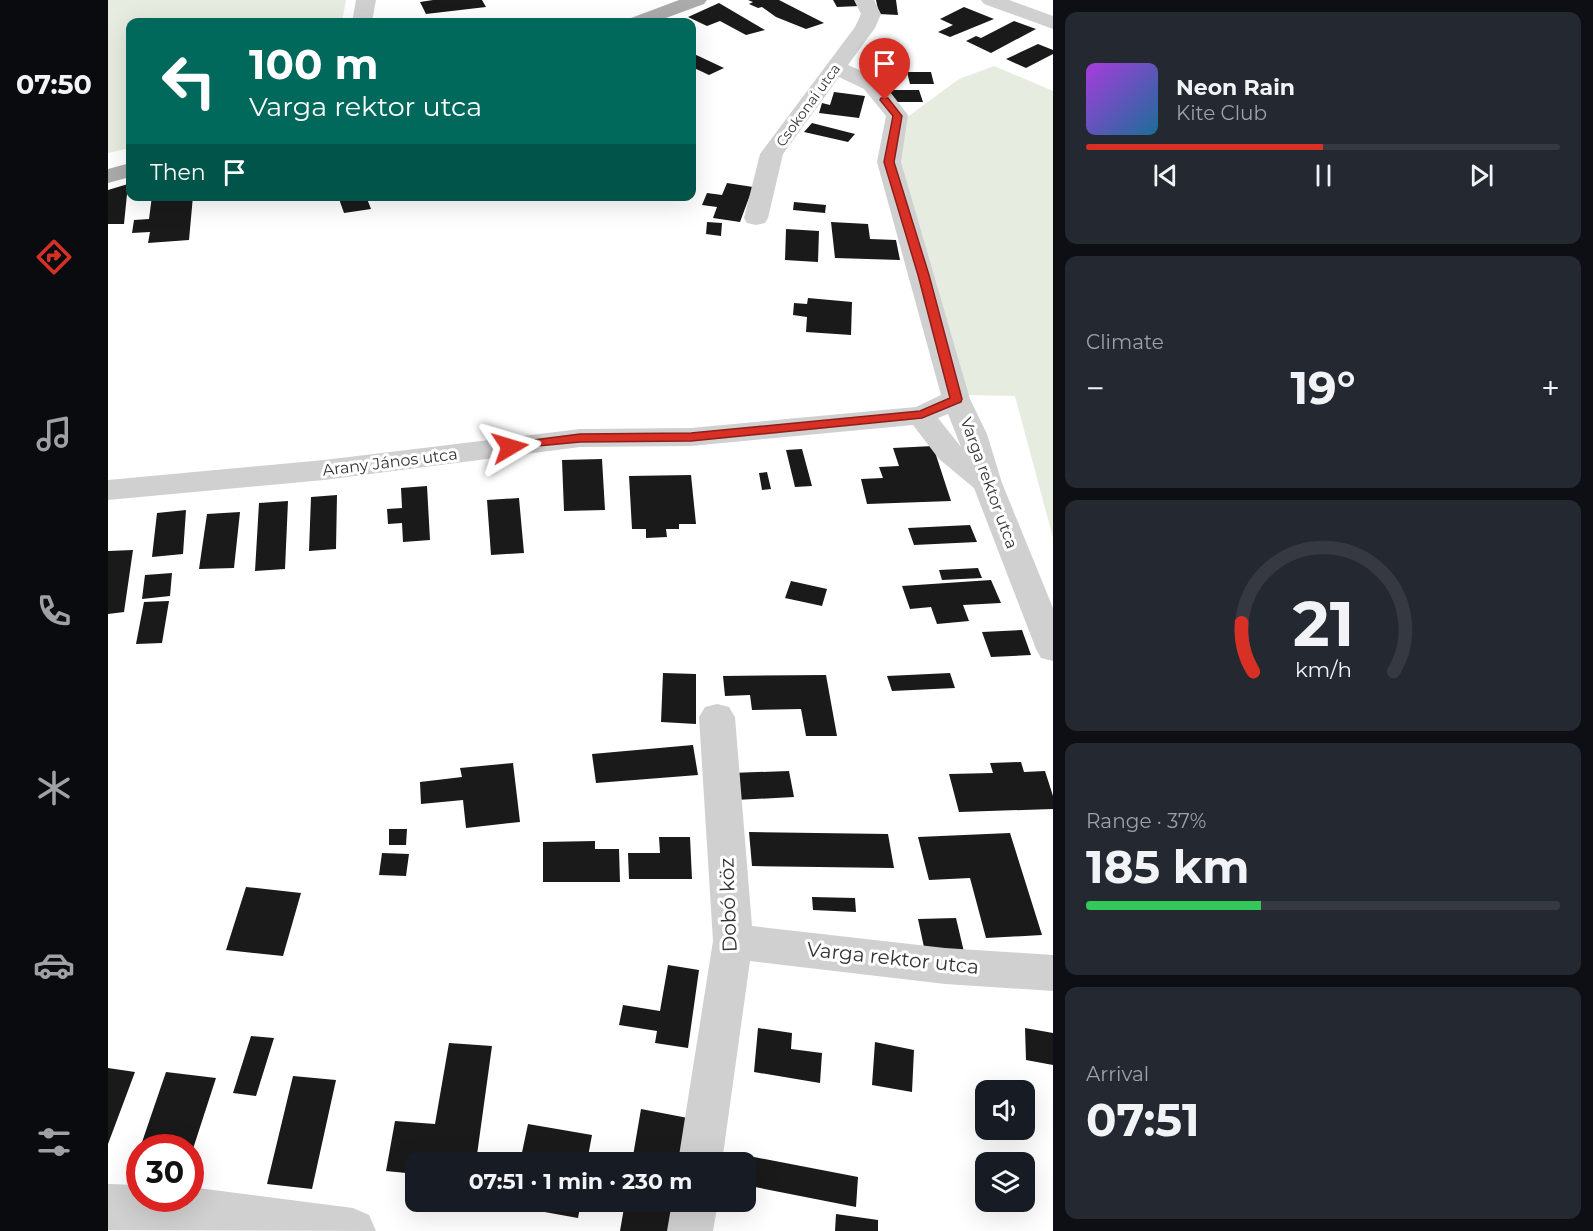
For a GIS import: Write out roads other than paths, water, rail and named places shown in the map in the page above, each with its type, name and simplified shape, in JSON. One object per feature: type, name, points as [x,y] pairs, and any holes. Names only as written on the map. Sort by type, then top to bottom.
[{"type":"main road","points":[[649,18],[697,0]]},
{"type":"main road","points":[[108,176],[126,171]]},
{"type":"street","points":[[363,18],[366,0]]},
{"type":"street","name":"Csokonai utca","points":[[756,218],[772,154],[864,28],[871,14],[864,0]]},
{"type":"street","points":[[991,0],[1053,22]]},
{"type":"street","name":"Varga rektor utca","points":[[834,67],[872,84],[897,116],[889,162],[923,275],[956,399],[972,434],[987,483],[1053,649]]},
{"type":"street","name":"Arany János utca","points":[[108,490],[324,470],[580,438],[691,437],[922,414],[956,399]]},
{"type":"street","points":[[922,414],[930,432],[965,467],[987,483]]},
{"type":"street","name":"Dobó köz","points":[[701,1152],[733,940],[717,717]]},
{"type":"street","name":"Varga rektor utca","points":[[733,940],[945,966],[1053,973]]},
{"type":"street","points":[[108,1207],[180,1207],[278,1218],[352,1231]]},
{"type":"street","points":[[690,1231],[693,1212]]}]
